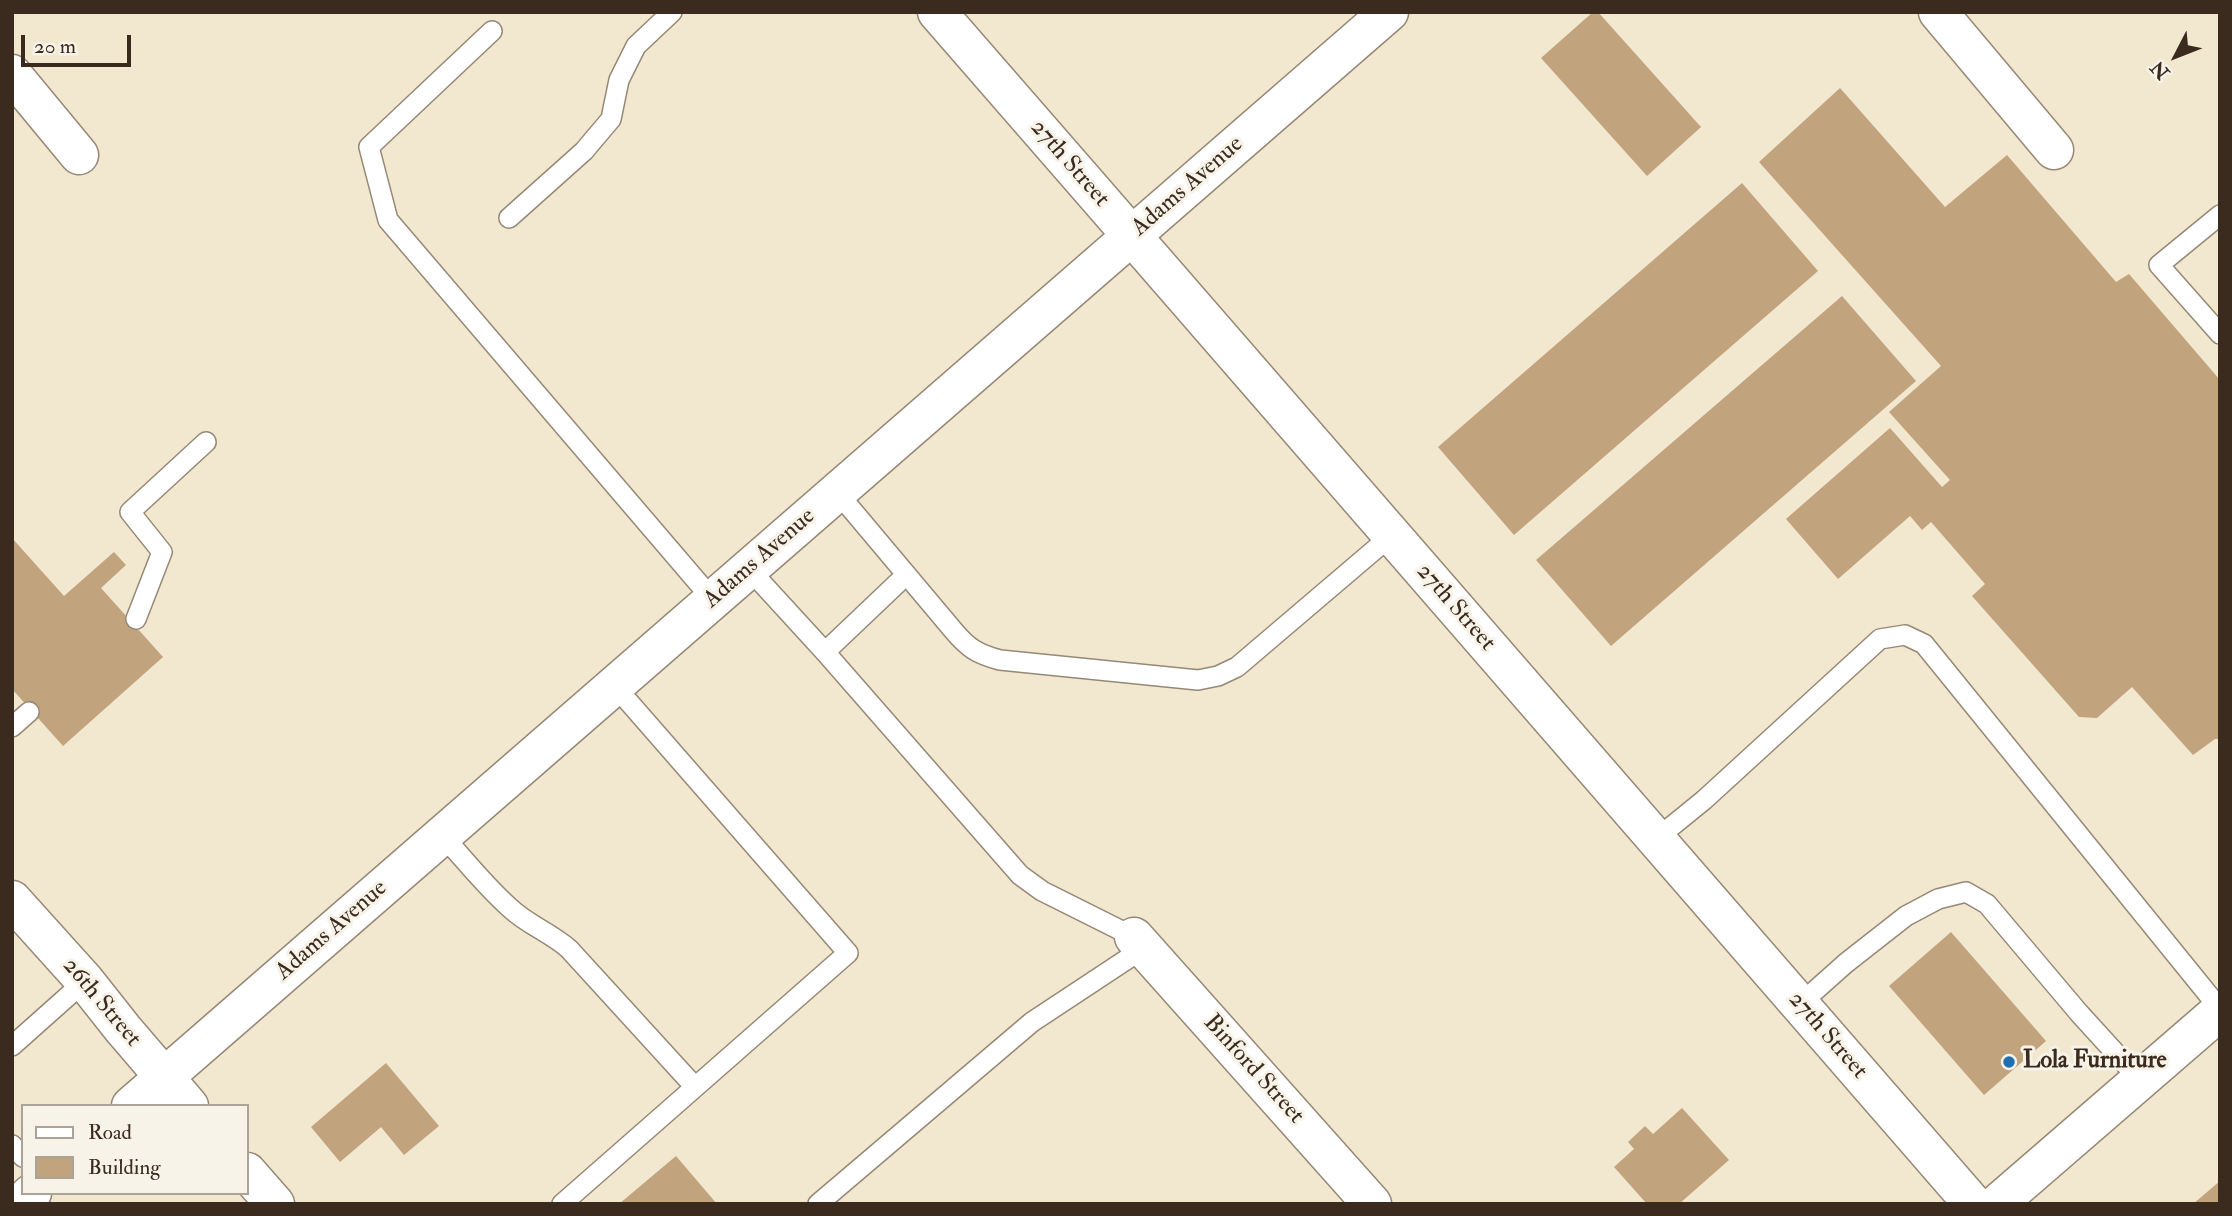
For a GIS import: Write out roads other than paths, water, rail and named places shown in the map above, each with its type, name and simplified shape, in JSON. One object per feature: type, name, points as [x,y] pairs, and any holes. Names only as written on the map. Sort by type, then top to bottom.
[{"type":"street","name":"27th Street","points":[[937,12],[1973,1204]]},
{"type":"street","name":"Adams Avenue","points":[[133,1104],[1389,12]]},
{"type":"street","points":[[1938,12],[2054,150]]},
{"type":"street","points":[[12,75],[79,155]]},
{"type":"street","name":"26th Street","points":[[12,900],[85,981],[123,1030],[188,1104]]},
{"type":"street","name":"Binford Street","points":[[1139,942],[1372,1204]]},
{"type":"street","points":[[1997,1204],[2220,1010]]},
{"type":"street","points":[[248,1172],[275,1204]]},
{"type":"lane","points":[[509,218],[584,151],[611,119],[619,80],[636,46],[672,12]]},
{"type":"lane","points":[[492,31],[369,147],[388,220],[713,600]]},
{"type":"lane","points":[[2220,215],[2159,265],[2220,334]]},
{"type":"lane","points":[[136,619],[162,552],[130,512],[206,442]]},
{"type":"lane","points":[[837,492],[967,646],[980,655],[1000,660],[1198,680],[1218,676],[1237,667],[1392,535]]},
{"type":"lane","points":[[749,569],[1020,875],[1042,891],[1139,942],[1032,1023],[818,1204]]},
{"type":"lane","points":[[825,652],[906,575]]},
{"type":"lane","points":[[1656,839],[1704,800],[1880,639],[1905,635],[1924,644],[2220,1010]]},
{"type":"lane","points":[[562,1204],[848,953],[614,685]]},
{"type":"lane","points":[[12,727],[29,712]]},
{"type":"lane","points":[[442,835],[509,908],[569,949],[695,1087]]},
{"type":"lane","points":[[1800,1004],[1846,963],[1906,916],[1938,899],[1966,892],[1987,904],[2140,1080]]},
{"type":"lane","points":[[12,1046],[85,981]]},
{"type":"place","name":"Lola Furniture","points":[[2009,1062]]}]
